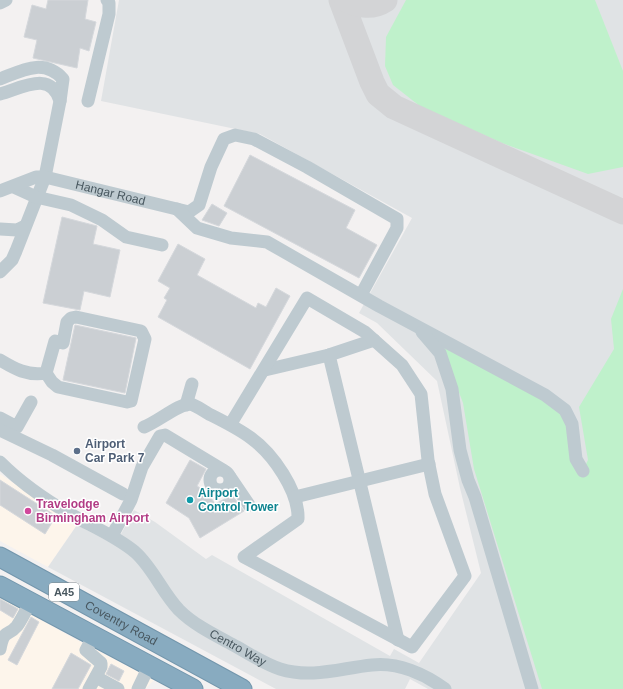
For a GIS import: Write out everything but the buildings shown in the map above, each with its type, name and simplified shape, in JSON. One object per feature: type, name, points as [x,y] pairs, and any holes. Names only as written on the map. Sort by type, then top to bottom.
[{"type":"highway","name":"Coventry Road","points":[[0,557],[242,689]]},
{"type":"highway","name":"Coventry Road","points":[[0,586],[93,637],[193,689]]},
{"type":"street","points":[[0,3],[6,0]]},
{"type":"street","points":[[88,102],[109,14],[109,3],[107,0]]},
{"type":"street","points":[[0,79],[30,67],[50,68],[63,79],[45,177],[25,226],[22,239],[12,260],[0,272]]},
{"type":"street","points":[[0,94],[40,83],[50,84],[57,91],[60,101]]},
{"type":"street","points":[[176,209],[189,212],[199,205],[211,167],[224,139],[235,135],[254,139],[307,167],[397,219],[397,228],[361,295]]},
{"type":"street","points":[[0,191],[36,178],[45,177]]},
{"type":"street","name":"Hangar Road","points":[[45,177],[176,209]]},
{"type":"street","points":[[14,187],[36,197],[71,205],[102,220],[126,237],[162,245]]},
{"type":"street","points":[[176,209],[197,228],[231,238],[267,242],[415,325],[545,395],[565,410],[572,424],[576,459],[583,471]]},
{"type":"street","points":[[0,229],[17,230],[25,226]]},
{"type":"street","points":[[144,427],[161,419],[180,406],[189,404],[252,438],[273,460],[295,497],[298,509],[298,520],[244,557],[412,647],[465,576],[436,494],[429,464],[421,394],[402,365],[365,332],[307,298],[265,370],[230,425]]},
{"type":"street","points":[[76,317],[141,331],[144,334],[145,338],[131,402],[65,389],[52,382],[46,373],[55,341],[63,343],[67,322],[71,318],[76,317]]},
{"type":"street","points":[[415,325],[440,353],[452,389],[460,450],[532,689]]},
{"type":"street","points":[[265,370],[329,355],[374,340]]},
{"type":"street","points":[[329,355],[398,640]]},
{"type":"street","points":[[0,360],[24,373],[35,375],[46,373]]},
{"type":"street","points":[[186,405],[192,384]]},
{"type":"street","points":[[0,418],[17,427],[31,402]]},
{"type":"street","points":[[0,425],[32,445]]},
{"type":"street","points":[[0,430],[32,445],[123,494]]},
{"type":"street","points":[[112,536],[132,500],[142,467],[160,436],[165,435],[226,474],[249,505]]},
{"type":"street","name":"Centro Way","points":[[0,462],[25,485],[70,514],[112,536],[135,552],[179,610],[190,620],[259,659],[295,673],[316,674],[374,664],[395,666],[432,679],[445,689]]},
{"type":"street","points":[[295,497],[429,464]]},
{"type":"street","points":[[0,649],[2,640],[6,633],[16,628],[30,603]]},
{"type":"street","points":[[89,689],[96,677],[101,663],[86,650],[93,637]]},
{"type":"street","points":[[138,689],[149,666]]},
{"type":"street","points":[[96,677],[118,689]]},
{"type":"shaded area","points":[[119,0],[623,0],[623,689],[428,689],[410,679],[405,689],[276,689],[48,567],[77,525],[115,545],[134,510],[155,522],[206,559],[212,555],[390,656],[394,649],[419,663],[481,573],[460,488],[437,381],[377,323],[359,313],[412,218],[260,134],[101,101]]},
{"type":"shaded area","points":[[0,474],[77,525],[48,567],[0,541]]},
{"type":"shaded area","points":[[0,597],[75,639],[154,680],[145,689],[0,689]]},
{"type":"green space","points":[[406,0],[595,0],[623,71],[623,167],[588,174],[502,143],[421,107],[393,85],[385,66],[386,37]]},
{"type":"green space","points":[[623,289],[623,689],[542,689],[474,469],[463,403],[442,347],[545,395],[572,424],[583,470],[588,460],[579,407],[614,349],[611,319]]},
{"type":"taxiway","points":[[341,0],[372,82],[378,94],[394,107],[623,212]]},
{"type":"taxiway","points":[[347,0],[356,4],[366,5],[380,3],[385,0]]},
{"type":"place","name":"Airport Car Park 7","points":[[77,451]]},
{"type":"place","name":"Airport Control Tower","points":[[190,500]]},
{"type":"place","name":"Travelodge Birmingham Airport","points":[[28,511]]}]
